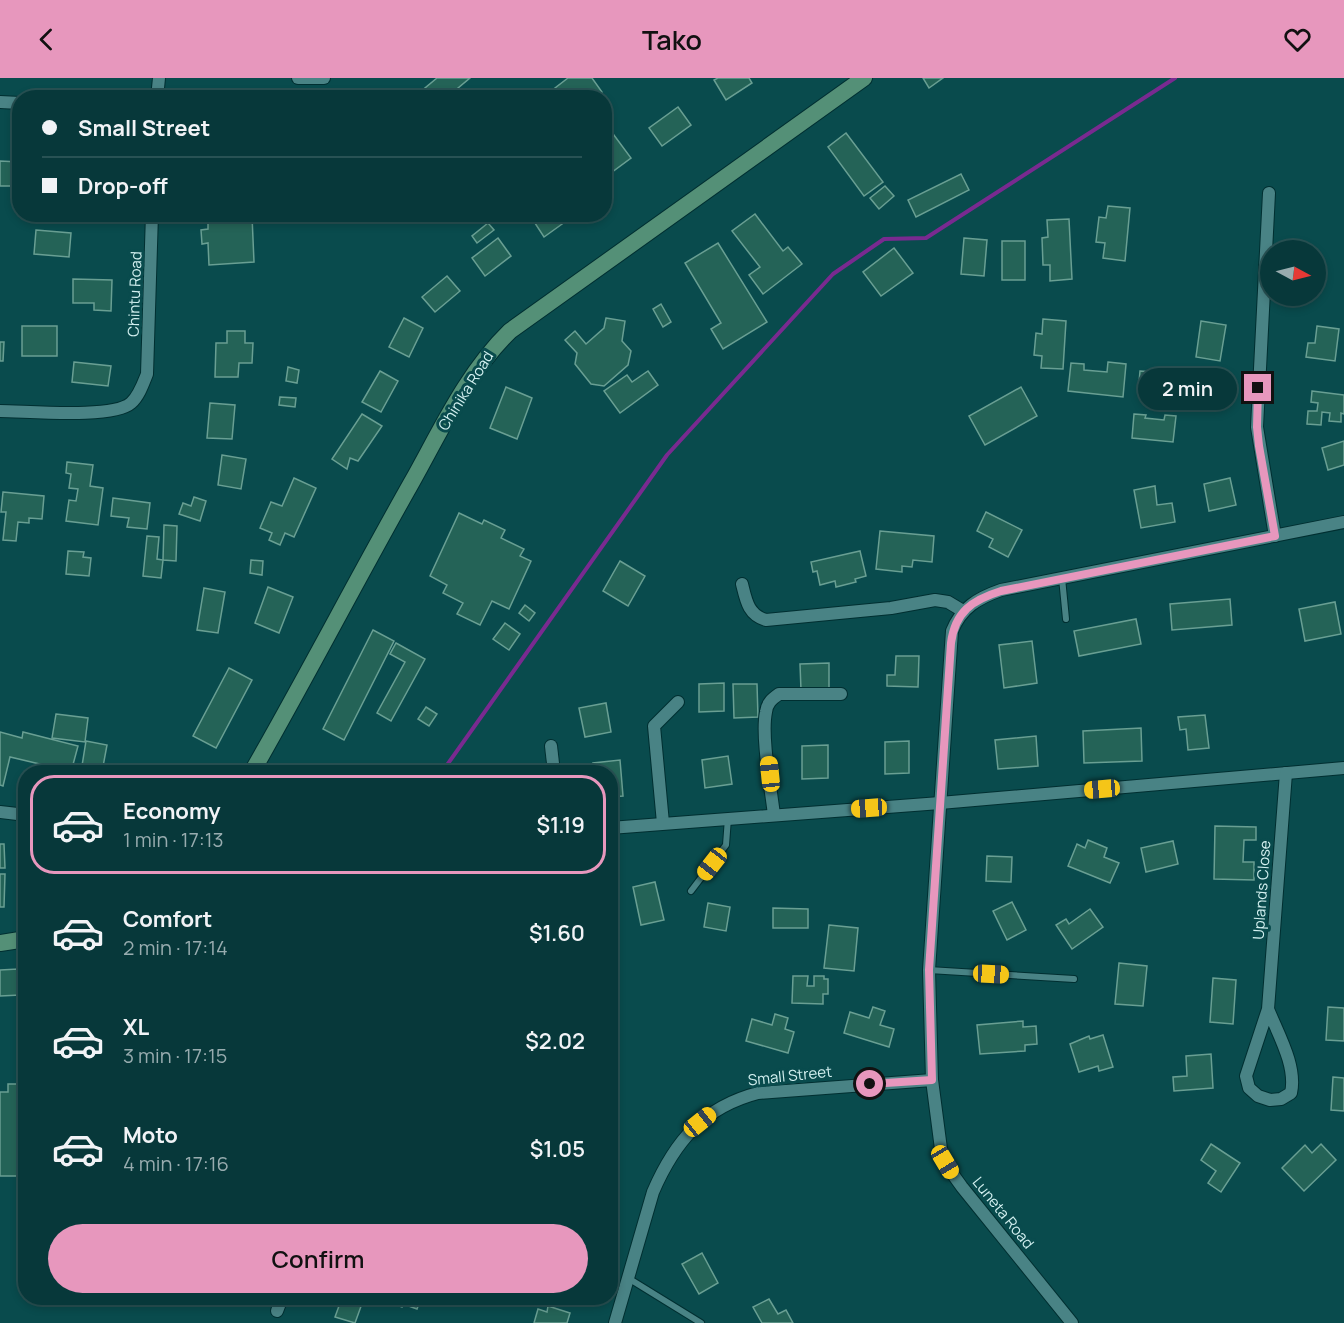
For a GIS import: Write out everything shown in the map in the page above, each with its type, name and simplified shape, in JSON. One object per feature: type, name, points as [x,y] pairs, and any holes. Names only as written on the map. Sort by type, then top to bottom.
[{"type":"main road","name":"Chinika Road","points":[[256,765],[469,380],[489,352],[510,332],[864,78]]},
{"type":"main road","points":[[0,943],[18,940]]},
{"type":"street","points":[[298,78],[324,78]]},
{"type":"street","points":[[1269,193],[1257,427],[1275,536]]},
{"type":"street","name":"Chintu Road","points":[[0,411],[100,412],[117,410],[131,404],[140,391],[147,374],[152,222]]},
{"type":"street","points":[[742,584],[749,609],[759,618],[766,620],[891,608],[935,600],[948,602],[963,611],[988,595],[1344,522]]},
{"type":"street","name":"Luneta Road","points":[[963,611],[957,620],[951,643],[929,970],[932,1080],[941,1149],[945,1162],[962,1187],[1072,1323]]},
{"type":"street","points":[[774,815],[765,733],[765,712],[768,704],[780,694],[841,694]]},
{"type":"street","points":[[663,823],[654,726],[678,702]]},
{"type":"street","points":[[550,746],[553,765]]},
{"type":"street","points":[[618,827],[940,803],[1344,768]]},
{"type":"street","name":"Uplands Close","points":[[1268,1009],[1293,1081],[1291,1092],[1281,1099],[1270,1100],[1258,1096],[1249,1088],[1246,1076],[1268,1009],[1286,773]]},
{"type":"street","points":[[0,812],[18,814]]},
{"type":"street","name":"Small Street","points":[[615,1323],[653,1192],[670,1156],[684,1137],[718,1108],[737,1098],[758,1093],[932,1080]]},
{"type":"street","points":[[277,1311],[279,1305]]},
{"type":"lane","points":[[1062,578],[1066,619]]},
{"type":"lane","points":[[691,891],[726,845],[728,818]]},
{"type":"lane","points":[[929,970],[1074,979]]},
{"type":"lane","points":[[628,1278],[701,1323]]},
{"type":"building","points":[[437,78],[470,78],[456,90],[423,90]]},
{"type":"building","points":[[568,78],[592,78],[601,90],[552,90]]},
{"type":"building","points":[[749,78],[752,83],[726,100],[714,80]]},
{"type":"building","points":[[923,78],[943,78],[929,88]]},
{"type":"building","points":[[678,107],[691,125],[662,146],[649,128]]},
{"type":"building","points":[[612,132],[631,158],[612,172]]},
{"type":"building","points":[[846,133],[883,182],[864,196],[828,147]]},
{"type":"building","points":[[0,161],[12,162],[12,186],[0,186]]},
{"type":"building","points":[[961,174],[969,190],[916,217],[908,200]]},
{"type":"building","points":[[885,186],[894,196],[879,209],[870,198]]},
{"type":"building","points":[[1108,206],[1130,208],[1125,261],[1103,258],[1105,243],[1096,242],[1099,217],[1106,218]]},
{"type":"building","points":[[755,214],[783,251],[788,247],[802,264],[763,294],[749,275],[760,267],[732,231]]},
{"type":"building","points":[[1069,219],[1072,279],[1050,281],[1050,265],[1043,265],[1042,238],[1048,237],[1047,220]]},
{"type":"building","points":[[208,222],[252,222],[254,262],[209,265],[208,243],[202,244],[201,230],[208,229]]},
{"type":"building","points":[[534,222],[565,222],[544,237]]},
{"type":"building","points":[[488,223],[494,230],[477,243],[472,236]]},
{"type":"building","points":[[36,230],[71,233],[69,257],[34,254]]},
{"type":"building","points":[[498,238],[511,256],[485,276],[472,258]]},
{"type":"building","points":[[964,238],[987,240],[984,276],[961,274]]},
{"type":"building","points":[[1002,241],[1025,241],[1025,280],[1002,280]]},
{"type":"building","points":[[718,243],[767,322],[723,349],[711,329],[721,323],[685,263]]},
{"type":"building","points":[[894,248],[913,273],[881,296],[863,272]]},
{"type":"building","points":[[447,276],[460,291],[435,312],[422,297]]},
{"type":"building","points":[[73,279],[112,280],[111,311],[94,310],[94,303],[73,303]]},
{"type":"building","points":[[661,304],[671,322],[663,327],[653,309]]},
{"type":"building","points":[[404,318],[423,328],[409,357],[389,347]]},
{"type":"building","points":[[606,318],[625,321],[622,341],[631,351],[628,365],[604,386],[591,384],[575,364],[577,353],[565,340],[575,331],[586,344],[604,328]]},
{"type":"building","points":[[1043,319],[1066,321],[1063,369],[1041,368],[1042,356],[1034,355],[1036,333],[1042,334]]},
{"type":"building","points":[[1201,321],[1226,325],[1220,361],[1196,357]]},
{"type":"building","points":[[22,326],[57,326],[57,356],[22,356]]},
{"type":"building","points":[[1317,326],[1339,329],[1335,361],[1306,357],[1308,343],[1315,343]]},
{"type":"building","points":[[227,331],[245,331],[245,343],[253,343],[252,363],[239,363],[238,377],[215,377],[216,343],[227,343]]},
{"type":"building","points":[[0,342],[4,342],[3,361],[0,361]]},
{"type":"building","points":[[74,362],[111,366],[108,386],[72,382]]},
{"type":"building","points":[[1108,362],[1126,364],[1123,397],[1068,391],[1071,363],[1084,364],[1084,370],[1107,372]]},
{"type":"building","points":[[288,367],[299,370],[297,383],[286,381]]},
{"type":"building","points":[[380,371],[398,381],[381,412],[362,402]]},
{"type":"building","points":[[648,371],[658,385],[620,413],[604,391],[627,375],[632,382]]},
{"type":"building","points":[[1140,371],[1181,374],[1180,398],[1169,398],[1169,394],[1138,394]]},
{"type":"building","points":[[506,387],[532,398],[517,439],[490,428]]},
{"type":"building","points":[[1021,387],[1037,416],[985,445],[969,416]]},
{"type":"building","points":[[1312,391],[1344,395],[1344,414],[1341,413],[1341,422],[1329,421],[1330,413],[1322,412],[1321,425],[1307,424],[1308,411],[1317,411],[1318,403],[1311,402]]},
{"type":"building","points":[[280,397],[296,398],[295,407],[279,405]]},
{"type":"building","points":[[210,403],[235,405],[232,439],[207,438]]},
{"type":"building","points":[[362,414],[382,426],[358,461],[350,458],[347,469],[332,459]]},
{"type":"building","points":[[1134,414],[1164,420],[1165,415],[1176,416],[1173,442],[1132,438]]},
{"type":"building","points":[[1344,441],[1344,465],[1328,470],[1322,448]]},
{"type":"building","points":[[222,455],[246,459],[241,489],[218,485]]},
{"type":"building","points":[[67,462],[93,465],[90,486],[103,488],[98,525],[66,521],[69,500],[76,501],[78,489],[69,488],[71,474],[66,473]]},
{"type":"building","points":[[294,478],[316,488],[294,537],[285,533],[280,545],[269,540],[272,533],[260,528],[271,502],[282,506]]},
{"type":"building","points":[[1230,478],[1236,505],[1209,511],[1204,484]]},
{"type":"building","points":[[1155,486],[1157,505],[1172,503],[1175,522],[1141,528],[1134,490]]},
{"type":"building","points":[[3,492],[44,496],[42,519],[29,518],[29,523],[18,522],[16,541],[3,540],[6,512],[1,512]]},
{"type":"building","points":[[194,497],[206,501],[200,521],[179,514],[183,503],[191,506]]},
{"type":"building","points":[[113,498],[150,503],[147,529],[127,527],[129,518],[111,516]]},
{"type":"building","points":[[986,512],[1022,530],[1008,557],[989,547],[993,539],[977,531]]},
{"type":"building","points":[[459,513],[482,524],[484,520],[505,530],[501,538],[524,549],[520,556],[531,561],[509,609],[492,601],[480,625],[457,614],[463,603],[443,593],[447,585],[430,576]]},
{"type":"building","points":[[164,525],[177,526],[176,561],[163,560]]},
{"type":"building","points":[[880,531],[934,536],[932,562],[913,560],[912,567],[902,566],[902,572],[876,569]]},
{"type":"building","points":[[147,536],[159,537],[157,559],[163,560],[161,578],[143,576]]},
{"type":"building","points":[[68,551],[84,552],[83,557],[91,558],[89,576],[66,574]]},
{"type":"building","points":[[860,551],[866,576],[855,579],[856,582],[836,587],[835,581],[820,585],[817,571],[813,572],[811,562]]},
{"type":"building","points":[[251,560],[263,561],[262,575],[250,573]]},
{"type":"building","points":[[620,561],[645,576],[628,606],[603,591]]},
{"type":"building","points":[[268,587],[293,597],[279,633],[255,623]]},
{"type":"building","points":[[204,588],[225,592],[218,633],[197,630]]},
{"type":"building","points":[[1230,599],[1232,625],[1172,630],[1170,604]]},
{"type":"building","points":[[1335,602],[1341,634],[1305,641],[1299,609]]},
{"type":"building","points":[[525,605],[535,613],[529,621],[519,613]]},
{"type":"building","points":[[1136,619],[1141,644],[1079,656],[1074,631]]},
{"type":"building","points":[[505,623],[520,634],[509,650],[493,639]]},
{"type":"building","points":[[373,630],[394,641],[344,740],[323,729]]},
{"type":"building","points":[[1032,641],[1037,683],[1004,688],[999,645]]},
{"type":"building","points":[[396,643],[425,659],[391,721],[377,713],[405,662],[390,654]]},
{"type":"building","points":[[896,656],[919,656],[918,687],[887,686],[887,675],[895,675]]},
{"type":"building","points":[[829,663],[829,690],[801,690],[800,664]]},
{"type":"building","points":[[229,668],[252,680],[216,748],[193,736]]},
{"type":"building","points":[[724,683],[724,711],[699,712],[699,684]]},
{"type":"building","points":[[733,684],[757,684],[758,717],[734,718]]},
{"type":"building","points":[[606,703],[611,732],[585,737],[579,708]]},
{"type":"building","points":[[426,707],[437,714],[429,726],[418,719]]},
{"type":"building","points":[[56,714],[88,718],[85,742],[52,738]]},
{"type":"building","points":[[1205,715],[1209,748],[1188,750],[1186,729],[1180,730],[1178,717]]},
{"type":"building","points":[[1141,728],[1142,761],[1084,763],[1083,731]]},
{"type":"building","points":[[0,732],[22,738],[23,732],[78,746],[73,765],[44,765],[10,757],[3,786],[0,785]]},
{"type":"building","points":[[1036,736],[1038,766],[998,769],[995,740]]},
{"type":"building","points":[[86,741],[107,745],[103,765],[82,765]]},
{"type":"building","points":[[909,741],[909,773],[885,774],[885,742]]},
{"type":"building","points":[[828,745],[828,778],[802,779],[802,746]]},
{"type":"building","points":[[728,756],[732,784],[705,788],[702,760]]},
{"type":"building","points":[[620,760],[623,796],[618,796],[618,765],[593,765],[593,763]]},
{"type":"building","points":[[1215,826],[1256,827],[1256,840],[1244,840],[1243,862],[1254,862],[1254,880],[1214,879]]},
{"type":"building","points":[[1088,840],[1107,848],[1104,857],[1119,863],[1110,883],[1068,866],[1077,844],[1085,848]]},
{"type":"building","points":[[1173,841],[1178,864],[1146,872],[1141,848]]},
{"type":"building","points":[[0,844],[4,844],[5,868],[0,868]]},
{"type":"building","points":[[987,856],[1012,857],[1011,882],[986,881]]},
{"type":"building","points":[[0,874],[5,874],[4,907],[0,907]]},
{"type":"building","points":[[655,882],[664,920],[641,925],[633,887]]},
{"type":"building","points":[[1012,902],[1026,930],[1007,940],[993,911]]},
{"type":"building","points":[[708,903],[730,907],[726,931],[704,927]]},
{"type":"building","points":[[773,908],[808,909],[808,928],[773,928]]},
{"type":"building","points":[[1090,909],[1103,927],[1072,949],[1056,925],[1066,919],[1069,924]]},
{"type":"building","points":[[829,925],[858,928],[854,971],[824,968]]},
{"type":"building","points":[[1119,963],[1147,966],[1143,1006],[1115,1004]]},
{"type":"building","points":[[18,969],[18,995],[0,996],[0,970]]},
{"type":"building","points":[[793,976],[808,976],[807,986],[814,986],[814,976],[824,976],[824,979],[828,979],[828,994],[823,994],[823,1004],[792,1003]]},
{"type":"building","points":[[1213,978],[1236,980],[1233,1024],[1210,1022]]},
{"type":"building","points":[[873,1007],[885,1011],[880,1025],[894,1029],[889,1047],[844,1033],[850,1012],[869,1018]]},
{"type":"building","points":[[1328,1007],[1344,1008],[1344,1041],[1326,1040]]},
{"type":"building","points":[[775,1014],[788,1018],[785,1029],[794,1032],[788,1053],[746,1041],[752,1019],[772,1025]]},
{"type":"building","points":[[1023,1021],[1023,1027],[1036,1026],[1037,1044],[1025,1045],[1025,1051],[980,1054],[977,1025]]},
{"type":"building","points":[[1103,1035],[1113,1067],[1099,1071],[1098,1066],[1079,1072],[1070,1044],[1089,1036],[1090,1039]]},
{"type":"building","points":[[1211,1054],[1213,1088],[1174,1091],[1173,1077],[1187,1076],[1186,1056]]},
{"type":"building","points":[[1333,1077],[1344,1078],[1344,1111],[1331,1110]]},
{"type":"building","points":[[8,1084],[18,1084],[18,1176],[0,1176],[0,1092],[8,1092]]},
{"type":"building","points":[[1211,1144],[1240,1163],[1221,1192],[1208,1183],[1216,1171],[1201,1160]]},
{"type":"building","points":[[1321,1144],[1336,1160],[1304,1191],[1282,1168],[1305,1145],[1312,1153]]},
{"type":"building","points":[[702,1253],[718,1283],[699,1294],[682,1264]]},
{"type":"building","points":[[769,1299],[778,1314],[786,1310],[793,1323],[762,1323],[753,1307]]},
{"type":"building","points":[[336,1305],[361,1305],[355,1323],[335,1317],[339,1306]]},
{"type":"building","points":[[406,1305],[418,1305],[417,1309]]},
{"type":"building","points":[[548,1306],[570,1313],[567,1323],[534,1323],[538,1309],[547,1312]]},
{"type":"waterway","points":[[447,765],[667,455],[833,274],[884,239],[926,238],[1175,78]]},
{"type":"route","points":[[870,1084],[932,1080],[929,970],[952,630],[957,620],[963,611],[974,602],[1001,591],[1275,536],[1259,446],[1258,388]]}]
